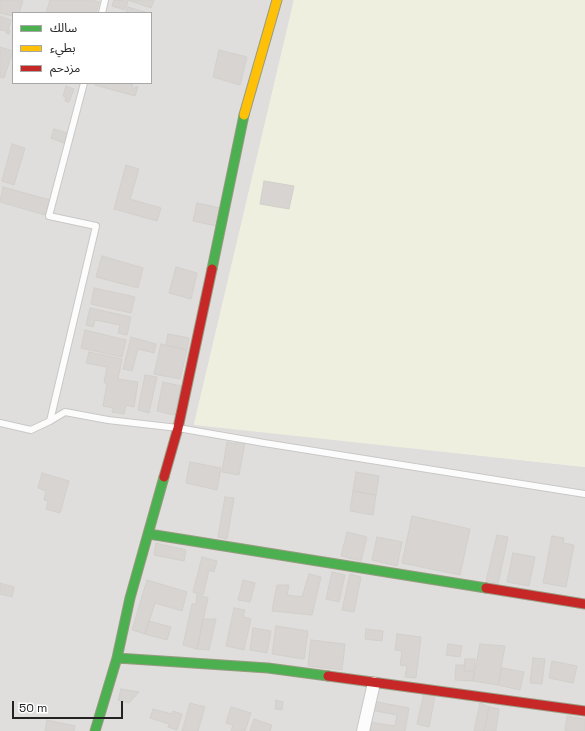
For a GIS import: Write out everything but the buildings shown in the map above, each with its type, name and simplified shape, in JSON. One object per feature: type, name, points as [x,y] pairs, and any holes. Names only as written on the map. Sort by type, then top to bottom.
[{"type":"street","points":[[94,731],[117,658],[130,598],[178,428],[247,103],[277,0]]},
{"type":"street","points":[[149,534],[585,604]]},
{"type":"street","points":[[117,658],[268,668],[585,711]]},
{"type":"street","points":[[363,731],[374,683]]},
{"type":"lane","points":[[102,12],[105,0]]},
{"type":"lane","points":[[50,421],[96,226],[49,216],[84,84]]},
{"type":"lane","points":[[0,423],[31,430],[65,412],[108,420],[178,428],[286,447],[585,494]]},
{"type":"shaded area","points":[[0,0],[294,0],[194,424],[585,467],[585,731],[0,731]]},
{"type":"green space","points":[[294,0],[585,0],[585,467],[194,425]]},
{"type":"traffic: fast","points":[[212,269],[244,115]]},
{"type":"traffic: fast","points":[[95,731],[117,658],[130,598],[164,477]]},
{"type":"traffic: fast","points":[[149,534],[486,588]]},
{"type":"traffic: fast","points":[[117,658],[268,668],[328,676]]},
{"type":"traffic: slow","points":[[244,115],[277,0]]},
{"type":"traffic: jam","points":[[164,477],[178,428],[212,269]]},
{"type":"traffic: jam","points":[[486,588],[585,604]]},
{"type":"traffic: jam","points":[[328,676],[585,711]]}]
